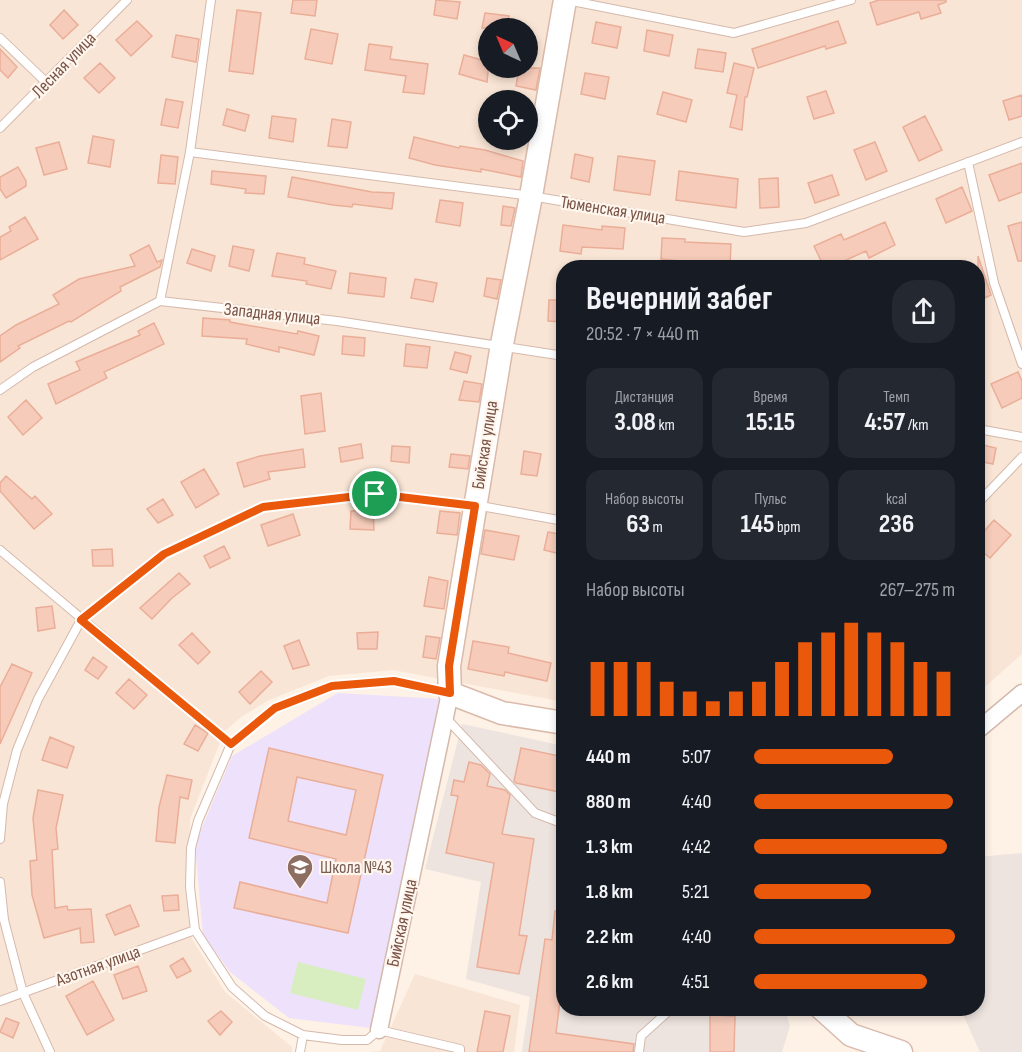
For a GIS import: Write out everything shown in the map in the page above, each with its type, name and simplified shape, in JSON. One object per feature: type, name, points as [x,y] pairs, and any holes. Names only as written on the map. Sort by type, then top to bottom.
[{"type":"street","name":"Бийская улица","points":[[379,1030],[446,718],[450,693],[449,666],[502,344],[566,0]]},
{"type":"street","points":[[450,693],[502,713],[556,722]]},
{"type":"street","points":[[985,724],[1022,693]]},
{"type":"street","points":[[830,1016],[851,1035],[901,1052]]},
{"type":"lane","name":"Лесная улица","points":[[0,128],[127,0]]},
{"type":"lane","points":[[0,390],[33,367],[160,301],[190,152],[211,0]]},
{"type":"lane","points":[[566,0],[734,33],[851,0]]},
{"type":"lane","points":[[0,38],[47,83]]},
{"type":"lane","name":"Тюменская улица","points":[[190,152],[531,196],[744,232],[806,223],[1022,142]]},
{"type":"lane","points":[[968,162],[994,283],[1022,364]]},
{"type":"lane","name":"Западная улица","points":[[160,301],[337,321],[502,344],[556,354]]},
{"type":"lane","points":[[985,430],[1022,437]]},
{"type":"lane","points":[[985,496],[1022,457]]},
{"type":"lane","points":[[0,839],[3,804],[17,750],[38,699],[81,620],[164,554],[263,507],[375,494],[475,506],[556,520]]},
{"type":"lane","points":[[0,550],[231,744]]},
{"type":"lane","points":[[450,693],[394,681],[332,686],[275,708],[231,744],[198,821],[190,848],[190,887],[195,930],[232,987],[265,1016],[303,1035],[342,1040],[367,1040],[379,1030],[460,1049],[460,1052]]},
{"type":"lane","points":[[446,718],[535,813],[556,821]]},
{"type":"lane","points":[[0,882],[4,920],[23,993],[50,1052]]},
{"type":"lane","name":"Азотная улица","points":[[0,1001],[195,930]]},
{"type":"lane","points":[[639,1052],[641,1036],[663,1016]]},
{"type":"lane","points":[[300,1052],[303,1035]]},
{"type":"shaded area","points":[[0,0],[1022,0],[1022,654],[985,687],[985,260],[556,260],[556,701],[393,670],[329,676],[269,700],[241,717],[224,732],[190,819],[188,915],[192,939],[225,992],[292,1047],[292,1052],[0,1052]]},
{"type":"shaded area","name":"Школа №43","points":[[338,693],[441,699],[371,1028],[289,1018],[230,972],[203,935],[195,844],[232,756]]},
{"type":"shaded area","points":[[462,724],[556,744],[556,1016],[787,1016],[790,1026],[782,1052],[522,1052],[530,997],[466,979],[481,882],[425,869]]},
{"type":"shaded area","points":[[1022,853],[1022,1052],[980,1052],[964,1016],[985,1016],[985,856]]},
{"type":"shaded area","points":[[415,974],[520,1005],[514,1052],[369,1052],[380,1051]]},
{"type":"green space","points":[[298,962],[366,979],[358,1010],[290,993]]},
{"type":"building","points":[[293,0],[317,0],[315,16],[291,13]]},
{"type":"building","points":[[436,0],[460,2],[457,19],[434,15]]},
{"type":"building","points":[[879,0],[946,0],[946,2],[938,5],[941,13],[921,19],[919,12],[877,25],[870,3]]},
{"type":"building","points":[[64,10],[78,25],[63,39],[50,25]]},
{"type":"building","points":[[237,10],[261,13],[253,74],[229,71]]},
{"type":"building","points":[[485,13],[509,16],[509,18],[484,18]]},
{"type":"building","points":[[137,21],[152,36],[131,56],[116,40]]},
{"type":"building","points":[[838,21],[846,43],[826,49],[825,46],[758,68],[752,49]]},
{"type":"building","points":[[596,22],[621,27],[617,48],[592,43]]},
{"type":"building","points":[[311,29],[338,34],[332,64],[305,59]]},
{"type":"building","points":[[647,30],[673,35],[669,56],[644,51]]},
{"type":"building","points":[[176,35],[199,39],[196,62],[172,57]]},
{"type":"building","points":[[369,44],[392,47],[390,59],[428,64],[424,94],[403,92],[406,76],[365,70]]},
{"type":"building","points":[[0,49],[17,67],[8,78],[0,70]]},
{"type":"building","points":[[698,49],[726,53],[723,72],[695,68]]},
{"type":"building","points":[[464,55],[478,59],[478,78],[487,78],[487,82],[459,74]]},
{"type":"building","points":[[100,63],[115,78],[99,93],[84,78]]},
{"type":"building","points":[[734,63],[754,68],[747,97],[745,97],[742,130],[730,127],[737,95],[727,93]]},
{"type":"building","points":[[538,68],[540,68],[536,90],[516,86],[517,78],[538,78]]},
{"type":"building","points":[[585,73],[609,77],[605,99],[581,94]]},
{"type":"building","points":[[826,91],[834,113],[814,119],[807,97]]},
{"type":"building","points":[[663,92],[692,100],[686,122],[657,114]]},
{"type":"building","points":[[1022,95],[1022,116],[1009,120],[1003,101]]},
{"type":"building","points":[[166,99],[183,102],[178,128],[161,125]]},
{"type":"building","points":[[227,109],[249,115],[245,131],[223,125]]},
{"type":"building","points":[[272,116],[296,119],[293,142],[269,138]]},
{"type":"building","points":[[925,116],[942,150],[919,161],[903,127]]},
{"type":"building","points":[[332,119],[351,122],[347,148],[328,146]]},
{"type":"building","points":[[93,136],[114,140],[110,167],[88,163]]},
{"type":"building","points":[[414,137],[459,148],[460,146],[485,150],[523,161],[521,177],[481,169],[481,172],[435,165],[409,158]]},
{"type":"building","points":[[59,142],[67,169],[44,175],[36,148]]},
{"type":"building","points":[[875,142],[887,171],[866,180],[854,150]]},
{"type":"building","points":[[575,154],[593,158],[589,182],[571,178]]},
{"type":"building","points":[[161,155],[178,157],[175,184],[158,183]]},
{"type":"building","points":[[618,156],[655,161],[650,195],[614,190]]},
{"type":"building","points":[[1022,163],[1022,192],[999,201],[989,175]]},
{"type":"building","points":[[18,167],[26,181],[26,186],[6,198],[0,189],[0,177]]},
{"type":"building","points":[[212,171],[266,176],[264,194],[245,193],[246,189],[211,184]]},
{"type":"building","points":[[679,171],[738,179],[736,208],[676,200]]},
{"type":"building","points":[[832,175],[839,195],[815,203],[808,183]]},
{"type":"building","points":[[292,177],[372,192],[394,193],[392,209],[353,204],[352,207],[333,205],[288,197]]},
{"type":"building","points":[[778,178],[779,207],[760,208],[759,179]]},
{"type":"building","points":[[962,187],[972,211],[946,223],[936,199]]},
{"type":"building","points":[[440,200],[463,203],[460,226],[436,222]]},
{"type":"building","points":[[503,206],[515,208],[511,226],[501,225]]},
{"type":"building","points":[[25,217],[38,239],[0,260],[0,237],[11,231],[9,227]]},
{"type":"building","points":[[885,222],[895,245],[869,258],[866,251],[846,260],[821,260],[814,246],[841,234],[844,240]]},
{"type":"building","points":[[1022,222],[1022,261],[1018,261],[1008,226]]},
{"type":"building","points":[[563,225],[602,230],[602,226],[625,228],[623,249],[582,247],[581,254],[560,251]]},
{"type":"building","points":[[662,238],[685,239],[685,242],[731,244],[730,260],[661,259]]},
{"type":"building","points":[[149,245],[157,262],[162,260],[160,267],[120,287],[121,291],[71,322],[18,346],[20,348],[0,362],[0,336],[16,325],[59,304],[53,295],[79,279],[135,266],[130,255]]},
{"type":"building","points":[[233,246],[254,250],[249,271],[229,266]]},
{"type":"building","points":[[192,249],[215,256],[211,271],[187,263]]},
{"type":"building","points":[[277,253],[305,258],[304,264],[336,271],[331,289],[306,284],[307,281],[272,276]]},
{"type":"building","points":[[350,273],[386,278],[384,297],[348,293]]},
{"type":"building","points":[[985,277],[991,295],[985,298]]},
{"type":"building","points":[[487,278],[501,280],[497,299],[484,296]]},
{"type":"building","points":[[415,279],[437,283],[433,302],[411,298]]},
{"type":"building","points":[[549,300],[556,300],[556,322],[548,321]]},
{"type":"building","points":[[203,318],[230,320],[230,322],[319,336],[314,355],[279,347],[279,352],[246,344],[247,339],[202,336]]},
{"type":"building","points":[[154,323],[164,344],[104,372],[107,378],[56,404],[48,384],[80,370],[76,362],[140,335],[138,331]]},
{"type":"building","points":[[343,336],[365,338],[364,356],[342,354]]},
{"type":"building","points":[[406,344],[430,347],[427,368],[404,366]]},
{"type":"building","points":[[455,352],[471,356],[467,373],[450,369]]},
{"type":"building","points":[[1018,372],[1022,381],[1022,398],[1002,408],[991,384]]},
{"type":"building","points":[[464,381],[482,384],[479,402],[459,400]]},
{"type":"building","points":[[321,393],[325,431],[305,434],[301,396]]},
{"type":"building","points":[[26,400],[42,418],[23,435],[8,417]]},
{"type":"building","points":[[361,444],[363,458],[341,462],[339,448]]},
{"type":"building","points":[[392,446],[410,447],[409,463],[391,461]]},
{"type":"building","points":[[985,446],[996,448],[993,464],[985,462]]},
{"type":"building","points":[[303,449],[305,467],[268,472],[270,479],[244,487],[237,463],[260,456]]},
{"type":"building","points":[[524,451],[541,454],[537,476],[521,474]]},
{"type":"building","points":[[451,454],[470,456],[468,469],[449,467]]},
{"type":"building","points":[[204,469],[219,494],[196,508],[181,482]]},
{"type":"building","points":[[6,476],[32,499],[35,496],[52,514],[34,529],[0,491],[0,483]]},
{"type":"building","points":[[163,499],[173,515],[158,523],[147,509]]},
{"type":"building","points":[[373,510],[374,530],[350,529],[351,511]]},
{"type":"building","points":[[440,511],[460,513],[457,535],[437,533]]},
{"type":"building","points":[[293,514],[300,535],[268,546],[261,525]]},
{"type":"building","points":[[994,520],[1011,535],[990,558],[985,554],[985,530]]},
{"type":"building","points":[[485,530],[519,536],[514,560],[481,554]]},
{"type":"building","points":[[548,532],[556,534],[556,553],[544,550]]},
{"type":"building","points":[[224,546],[230,558],[210,568],[204,556]]},
{"type":"building","points":[[112,549],[113,566],[93,566],[92,550]]},
{"type":"building","points":[[179,573],[190,584],[172,598],[152,619],[140,608]]},
{"type":"building","points":[[429,577],[448,581],[444,609],[424,606]]},
{"type":"building","points":[[52,606],[55,628],[38,631],[36,608]]},
{"type":"building","points":[[378,632],[377,649],[358,649],[357,633]]},
{"type":"building","points":[[192,633],[210,652],[198,664],[179,645]]},
{"type":"building","points":[[426,636],[440,638],[436,659],[423,657]]},
{"type":"building","points":[[299,640],[309,665],[293,669],[284,646]]},
{"type":"building","points":[[473,641],[509,647],[508,653],[551,663],[547,681],[505,672],[504,676],[468,669]]},
{"type":"building","points":[[93,657],[107,667],[98,679],[85,670]]},
{"type":"building","points":[[12,664],[32,673],[0,744],[0,687]]},
{"type":"building","points":[[261,671],[272,682],[250,704],[239,692]]},
{"type":"building","points":[[129,679],[147,695],[134,709],[116,693]]},
{"type":"building","points":[[195,725],[208,733],[198,751],[184,744]]},
{"type":"building","points":[[50,737],[74,747],[67,768],[42,760]]},
{"type":"building","points":[[269,748],[383,775],[348,933],[234,908],[240,882],[327,903],[336,859],[249,838]],"holes":[[[297,777],[356,790],[346,835],[288,821]]]},
{"type":"building","points":[[521,748],[556,755],[556,791],[514,781]]},
{"type":"building","points":[[469,762],[481,765],[490,774],[487,786],[505,790],[510,795],[502,834],[534,839],[519,935],[527,936],[519,974],[477,967],[494,863],[446,853],[458,796],[451,795],[454,780],[464,782]]},
{"type":"building","points":[[167,775],[192,780],[188,799],[180,797],[175,843],[156,841],[159,807]]},
{"type":"building","points":[[38,790],[63,795],[56,828],[58,849],[52,850],[55,908],[67,906],[68,910],[91,909],[94,942],[81,943],[80,928],[44,938],[32,895],[30,861],[37,860],[33,818]]},
{"type":"building","points":[[178,895],[179,910],[164,911],[162,896]]},
{"type":"building","points":[[130,905],[139,926],[115,935],[106,915]]},
{"type":"building","points":[[556,911],[556,1016],[558,1016],[556,1033],[634,1044],[633,1052],[529,1052],[545,939],[552,940]]},
{"type":"building","points":[[183,958],[191,971],[177,978],[170,966]]},
{"type":"building","points":[[138,966],[147,991],[123,999],[114,975]]},
{"type":"building","points":[[93,981],[114,1020],[87,1035],[66,996]]},
{"type":"building","points":[[221,1011],[232,1022],[220,1035],[208,1021]]},
{"type":"building","points":[[485,1011],[510,1016],[503,1052],[477,1052]]},
{"type":"building","points":[[710,1016],[735,1016],[734,1052],[710,1052]]},
{"type":"building","points":[[6,1018],[19,1023],[13,1038],[0,1032]]},
{"type":"place","name":"Школа №43","points":[[300,890]]},
{"type":"route","points":[[375,494],[475,506],[449,666],[450,693],[394,681],[332,686],[275,708],[231,744],[81,620],[164,554],[263,507],[375,494]]}]
